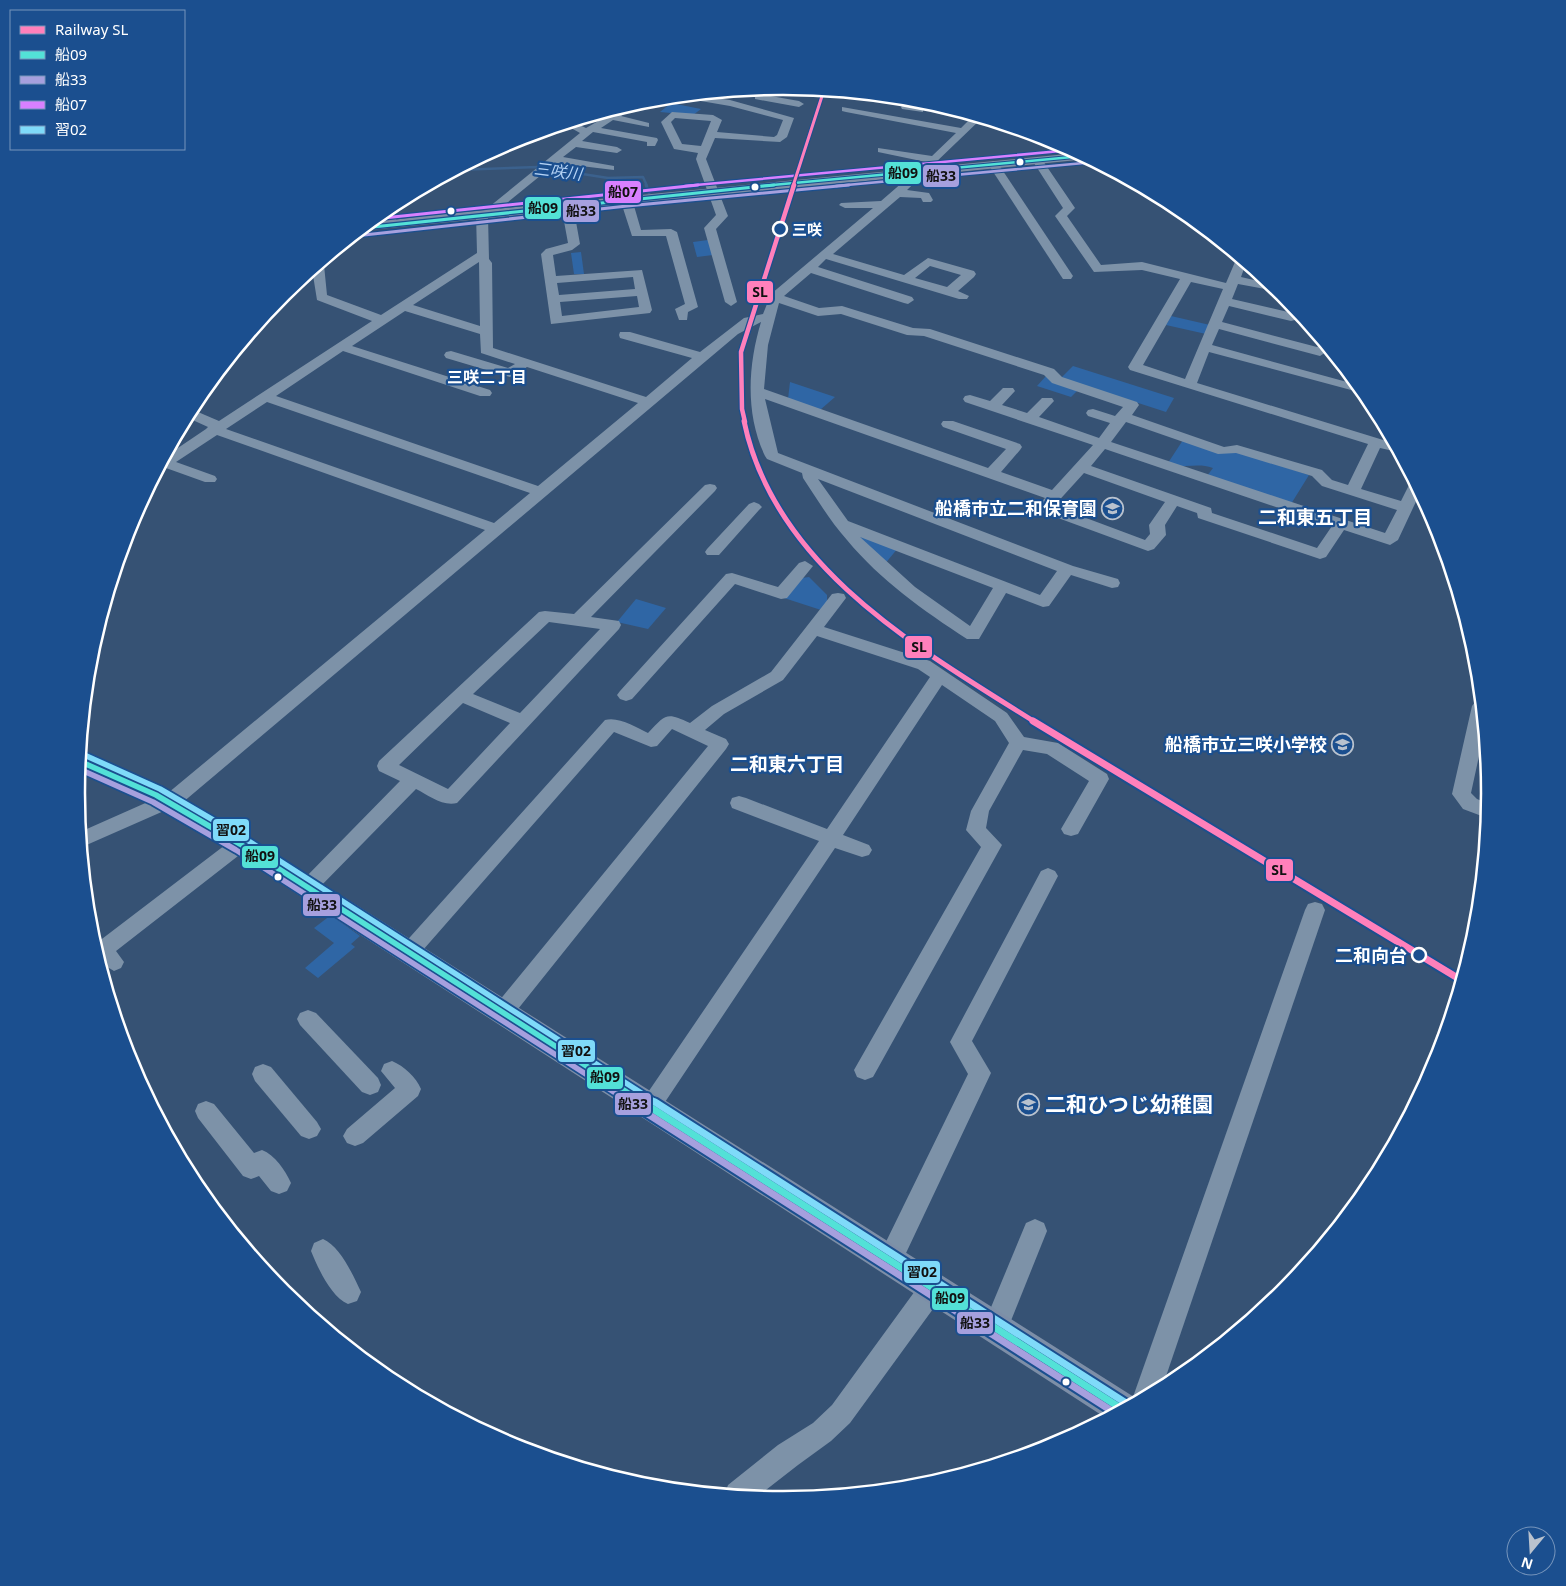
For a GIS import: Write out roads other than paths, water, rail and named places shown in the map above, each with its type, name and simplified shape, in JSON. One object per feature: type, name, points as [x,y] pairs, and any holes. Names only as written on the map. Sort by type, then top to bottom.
[{"type":"main road","points":[[376,226],[485,213],[1070,157]]},
{"type":"main road","points":[[86,764],[169,802],[240,844],[1116,1406]]},
{"type":"street","points":[[752,96],[799,104]]},
{"type":"street","points":[[702,100],[788,116],[782,137],[776,140],[710,135]]},
{"type":"street","points":[[846,103],[963,131]]},
{"type":"street","points":[[907,106],[918,110]]},
{"type":"street","points":[[639,110],[648,113]]},
{"type":"street","points":[[746,138],[758,110]]},
{"type":"street","points":[[704,150],[678,147],[666,122],[672,115],[716,118],[704,150],[702,164],[714,191],[722,216],[710,228],[731,302]]},
{"type":"street","points":[[645,125],[612,117],[573,143],[485,213],[483,260],[486,263],[486,350],[648,402]]},
{"type":"street","points":[[973,122],[923,171],[775,297],[759,354],[756,391],[761,420],[770,453],[809,470],[1067,569],[1112,583]]},
{"type":"street","points":[[577,127],[589,131],[653,140],[651,144]]},
{"type":"street","points":[[906,131],[954,140]]},
{"type":"street","points":[[573,143],[617,150]]},
{"type":"street","points":[[882,150],[934,160]]},
{"type":"street","points":[[554,160],[610,168]]},
{"type":"street","points":[[1037,160],[1069,208],[1061,216],[1098,269],[1142,266],[1180,274],[1187,278],[1265,288]]},
{"type":"street","points":[[993,164],[1067,276]]},
{"type":"street","points":[[897,193],[925,195],[926,200]]},
{"type":"street","points":[[626,199],[636,234],[671,232],[692,307],[681,308],[683,317]]},
{"type":"street","points":[[845,205],[885,204]]},
{"type":"street","points":[[551,280],[638,272],[646,310],[556,321],[547,254],[552,250],[571,248],[574,244],[567,205]]},
{"type":"street","points":[[390,217],[392,224]]},
{"type":"street","points":[[171,459],[483,254]]},
{"type":"street","points":[[824,255],[963,296]]},
{"type":"street","points":[[906,279],[928,262],[970,274],[949,292]]},
{"type":"street","points":[[1189,385],[1240,265]]},
{"type":"street","points":[[809,268],[837,276],[841,280],[908,300]]},
{"type":"street","points":[[319,272],[321,297],[381,320]]},
{"type":"street","points":[[1187,278],[1134,367],[1290,422],[1388,446]]},
{"type":"street","points":[[553,299],[642,292]]},
{"type":"street","points":[[775,297],[818,312],[842,310],[912,332],[925,332],[1049,372],[1057,380],[1132,405],[1044,508],[1148,546],[1158,535],[1157,524],[1174,500]]},
{"type":"street","points":[[1225,301],[1291,317],[1292,316]]},
{"type":"street","points":[[402,306],[486,332]]},
{"type":"street","points":[[86,838],[169,802],[742,324],[769,316]]},
{"type":"street","points":[[1216,324],[1320,352],[1322,350]]},
{"type":"street","points":[[625,334],[702,357]]},
{"type":"street","points":[[340,346],[485,393]]},
{"type":"street","points":[[1205,347],[1351,388]]},
{"type":"street","points":[[451,355],[510,372],[524,363]]},
{"type":"street","points":[[756,391],[1054,496]]},
{"type":"street","points":[[992,407],[1008,391]]},
{"type":"street","points":[[264,396],[541,492]]},
{"type":"street","points":[[970,399],[1340,525],[1390,540],[1413,494]]},
{"type":"street","points":[[1029,419],[1047,401]]},
{"type":"street","points":[[1093,413],[1120,419],[1223,451],[1237,449],[1317,473],[1327,483],[1406,508]]},
{"type":"street","points":[[196,417],[216,428],[497,529]]},
{"type":"street","points":[[948,424],[1015,447],[991,474]]},
{"type":"street","points":[[1352,491],[1376,442]]},
{"type":"street","points":[[167,465],[210,478]]},
{"type":"street","points":[[1081,467],[1206,511],[1203,515],[1320,554],[1340,525]]},
{"type":"street","points":[[809,470],[810,478],[854,538],[899,582],[947,619],[973,635],[1002,586]]},
{"type":"street","points":[[578,620],[710,488]]},
{"type":"street","points":[[713,552],[754,508]]},
{"type":"street","points":[[842,524],[1043,602],[1067,569]]},
{"type":"street","points":[[626,695],[732,578],[781,594],[806,566]]},
{"type":"street","points":[[692,731],[718,710],[776,676],[838,598]]},
{"type":"street","points":[[544,616],[578,620],[613,625],[450,798],[386,766],[544,616]]},
{"type":"street","points":[[813,629],[924,665],[1001,717],[1018,743],[1052,748],[1100,779],[1072,829]]},
{"type":"street","points":[[649,1107],[706,1026],[940,675]]},
{"type":"street","points":[[460,695],[522,721]]},
{"type":"street","points":[[409,952],[611,724],[652,741],[670,721],[720,744],[502,1013]]},
{"type":"street","points":[[1477,722],[1461,794],[1465,801],[1481,808]]},
{"type":"street","points":[[865,1070],[992,845],[976,830],[980,811],[1018,743]]},
{"type":"street","points":[[308,887],[413,780]]},
{"type":"street","points":[[739,803],[862,850]]},
{"type":"street","points":[[103,949],[240,844]]},
{"type":"street","points":[[889,1262],[980,1072],[961,1042],[1048,876]]},
{"type":"street","points":[[1150,1386],[1315,910]]},
{"type":"street","points":[[104,954],[114,962]]},
{"type":"street","points":[[308,1019],[370,1085]]},
{"type":"street","points":[[355,1136],[410,1090],[392,1071]]},
{"type":"street","points":[[263,1074],[309,1128]]},
{"type":"street","points":[[206,1111],[257,1165],[279,1183]]},
{"type":"street","points":[[995,1329],[1035,1231]]},
{"type":"street","points":[[323,1251],[348,1292]]},
{"type":"street","points":[[744,1490],[788,1455],[822,1432],[841,1414],[932,1289]]},
{"type":"waterway","name":"三咲川","points":[[469,170],[538,167],[608,178],[643,177],[647,186]]},
{"type":"waterway","name":"三咲川","points":[[646,185],[649,193]]},
{"type":"rail line","name":"SL","points":[[822,96],[741,352],[742,409],[749,444],[762,479],[781,513],[820,562],[841,584],[887,624],[937,660],[1057,736],[1456,977]]},
{"type":"place","name":"三咲","points":[[780,229]]},
{"type":"place","name":"船橋市立二和保育園","points":[[1113,508]]},
{"type":"place","name":"船橋市立三咲小学校","points":[[1343,744]]},
{"type":"place","name":"二和向台","points":[[1419,955]]},
{"type":"place","name":"二和ひつじ幼稚園","points":[[1029,1104]]},
{"type":"district","name":"三咲二丁目","points":[[487,377]]},
{"type":"district","name":"二和東五丁目","points":[[1315,517]]},
{"type":"district","name":"二和東六丁目","points":[[787,764]]}]
